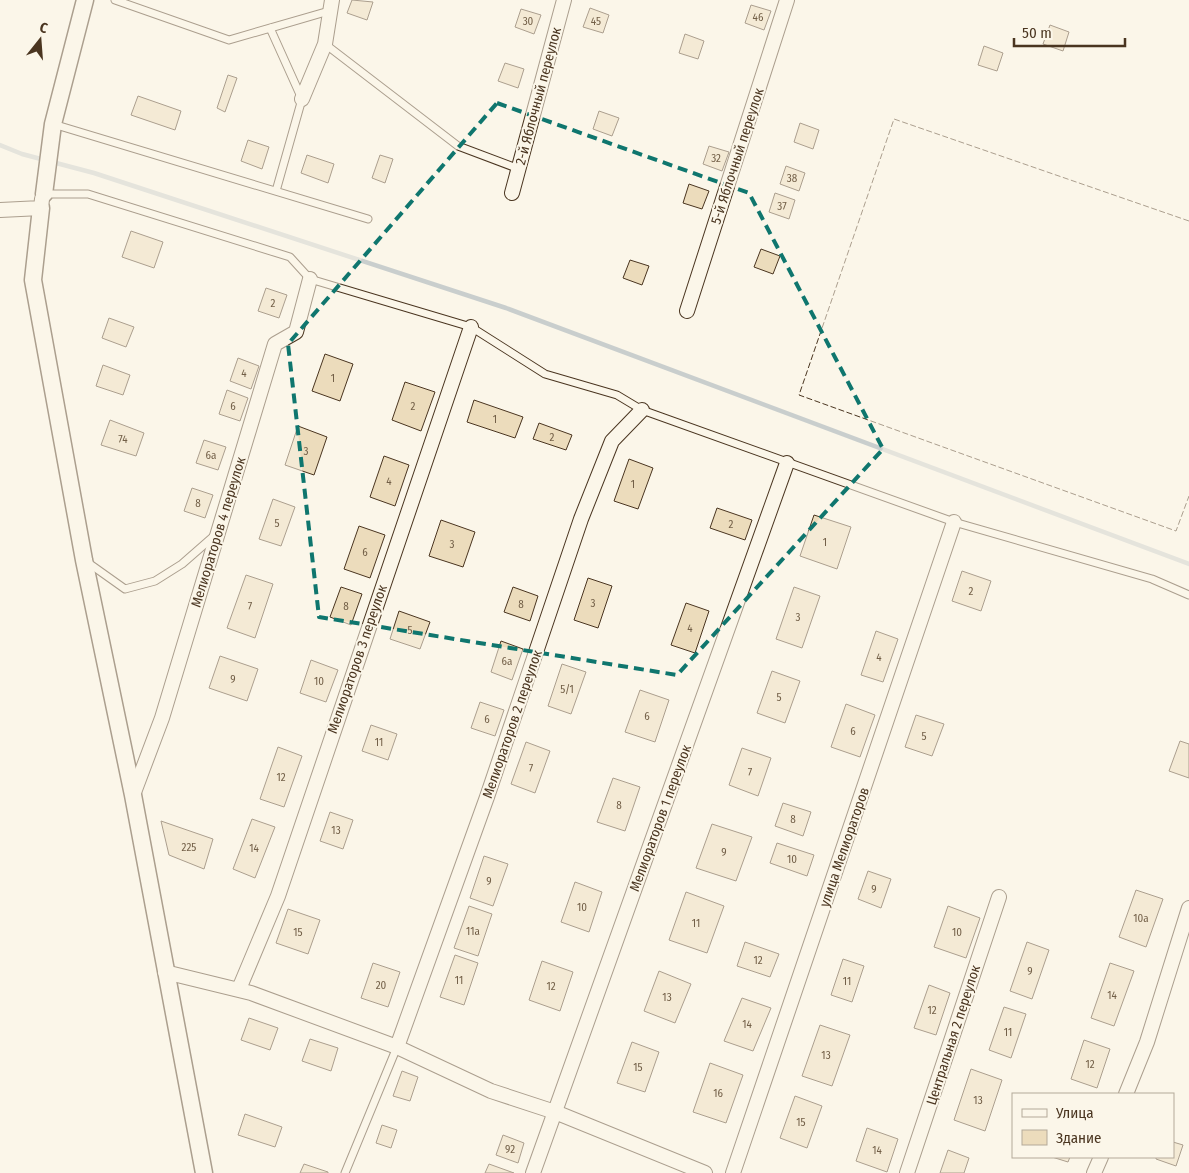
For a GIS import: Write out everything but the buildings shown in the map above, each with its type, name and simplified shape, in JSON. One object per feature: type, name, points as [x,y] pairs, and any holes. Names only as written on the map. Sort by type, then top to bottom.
[{"type":"street","points":[[85,0],[53,124],[32,280],[84,560],[133,795],[204,1173]]},
{"type":"street","name":"2-й Яблочный переулок","points":[[512,193],[564,0]]},
{"type":"street","name":"5-й Яблочный переулок","points":[[687,311],[786,0]]},
{"type":"street","points":[[302,99],[325,44],[331,5]]},
{"type":"street","points":[[0,210],[42,201]]},
{"type":"street","name":"Мелиораторов 4 переулок","points":[[133,795],[162,718],[275,344],[296,332],[310,279]]},
{"type":"street","name":"Мелиораторов 3 переулок","points":[[239,989],[278,896],[471,327]]},
{"type":"street","name":"Мелиораторов 2 переулок","points":[[397,1047],[487,796],[581,520],[612,441],[642,410]]},
{"type":"street","name":"Мелиораторов 1 переулок","points":[[534,1173],[787,463]]},
{"type":"street","name":"улица Мелиораторов","points":[[733,1173],[954,522]]},
{"type":"street","name":"Центральная 2 переулок","points":[[907,1173],[999,896]]},
{"type":"street","points":[[1126,1093],[1147,1042],[1189,908]]},
{"type":"street","points":[[165,972],[239,989],[397,1047],[491,1090],[555,1112],[706,1173]]},
{"type":"street","points":[[1094,1173],[1101,1158]]},
{"type":"lane","points":[[115,0],[229,40],[270,28],[331,5]]},
{"type":"lane","points":[[270,28],[302,99],[276,191]]},
{"type":"lane","points":[[325,44],[458,146],[519,169]]},
{"type":"lane","points":[[53,124],[368,219]]},
{"type":"lane","points":[[42,201],[88,194],[290,257],[310,279],[471,327],[545,374],[617,395],[642,410],[954,522],[1152,579],[1189,595]]},
{"type":"lane","points":[[84,560],[125,589],[155,581],[182,564],[218,533]]},
{"type":"lane","points":[[345,1173],[397,1047]]},
{"type":"highlighted area","points":[[497,103],[749,193],[883,449],[677,675],[319,617],[288,344]]},
{"type":"waterway","points":[[0,145],[22,154],[94,173],[506,308],[1189,564]]},
{"type":"fence","points":[[1189,221],[894,119],[799,395],[1176,531],[1189,496]]}]
